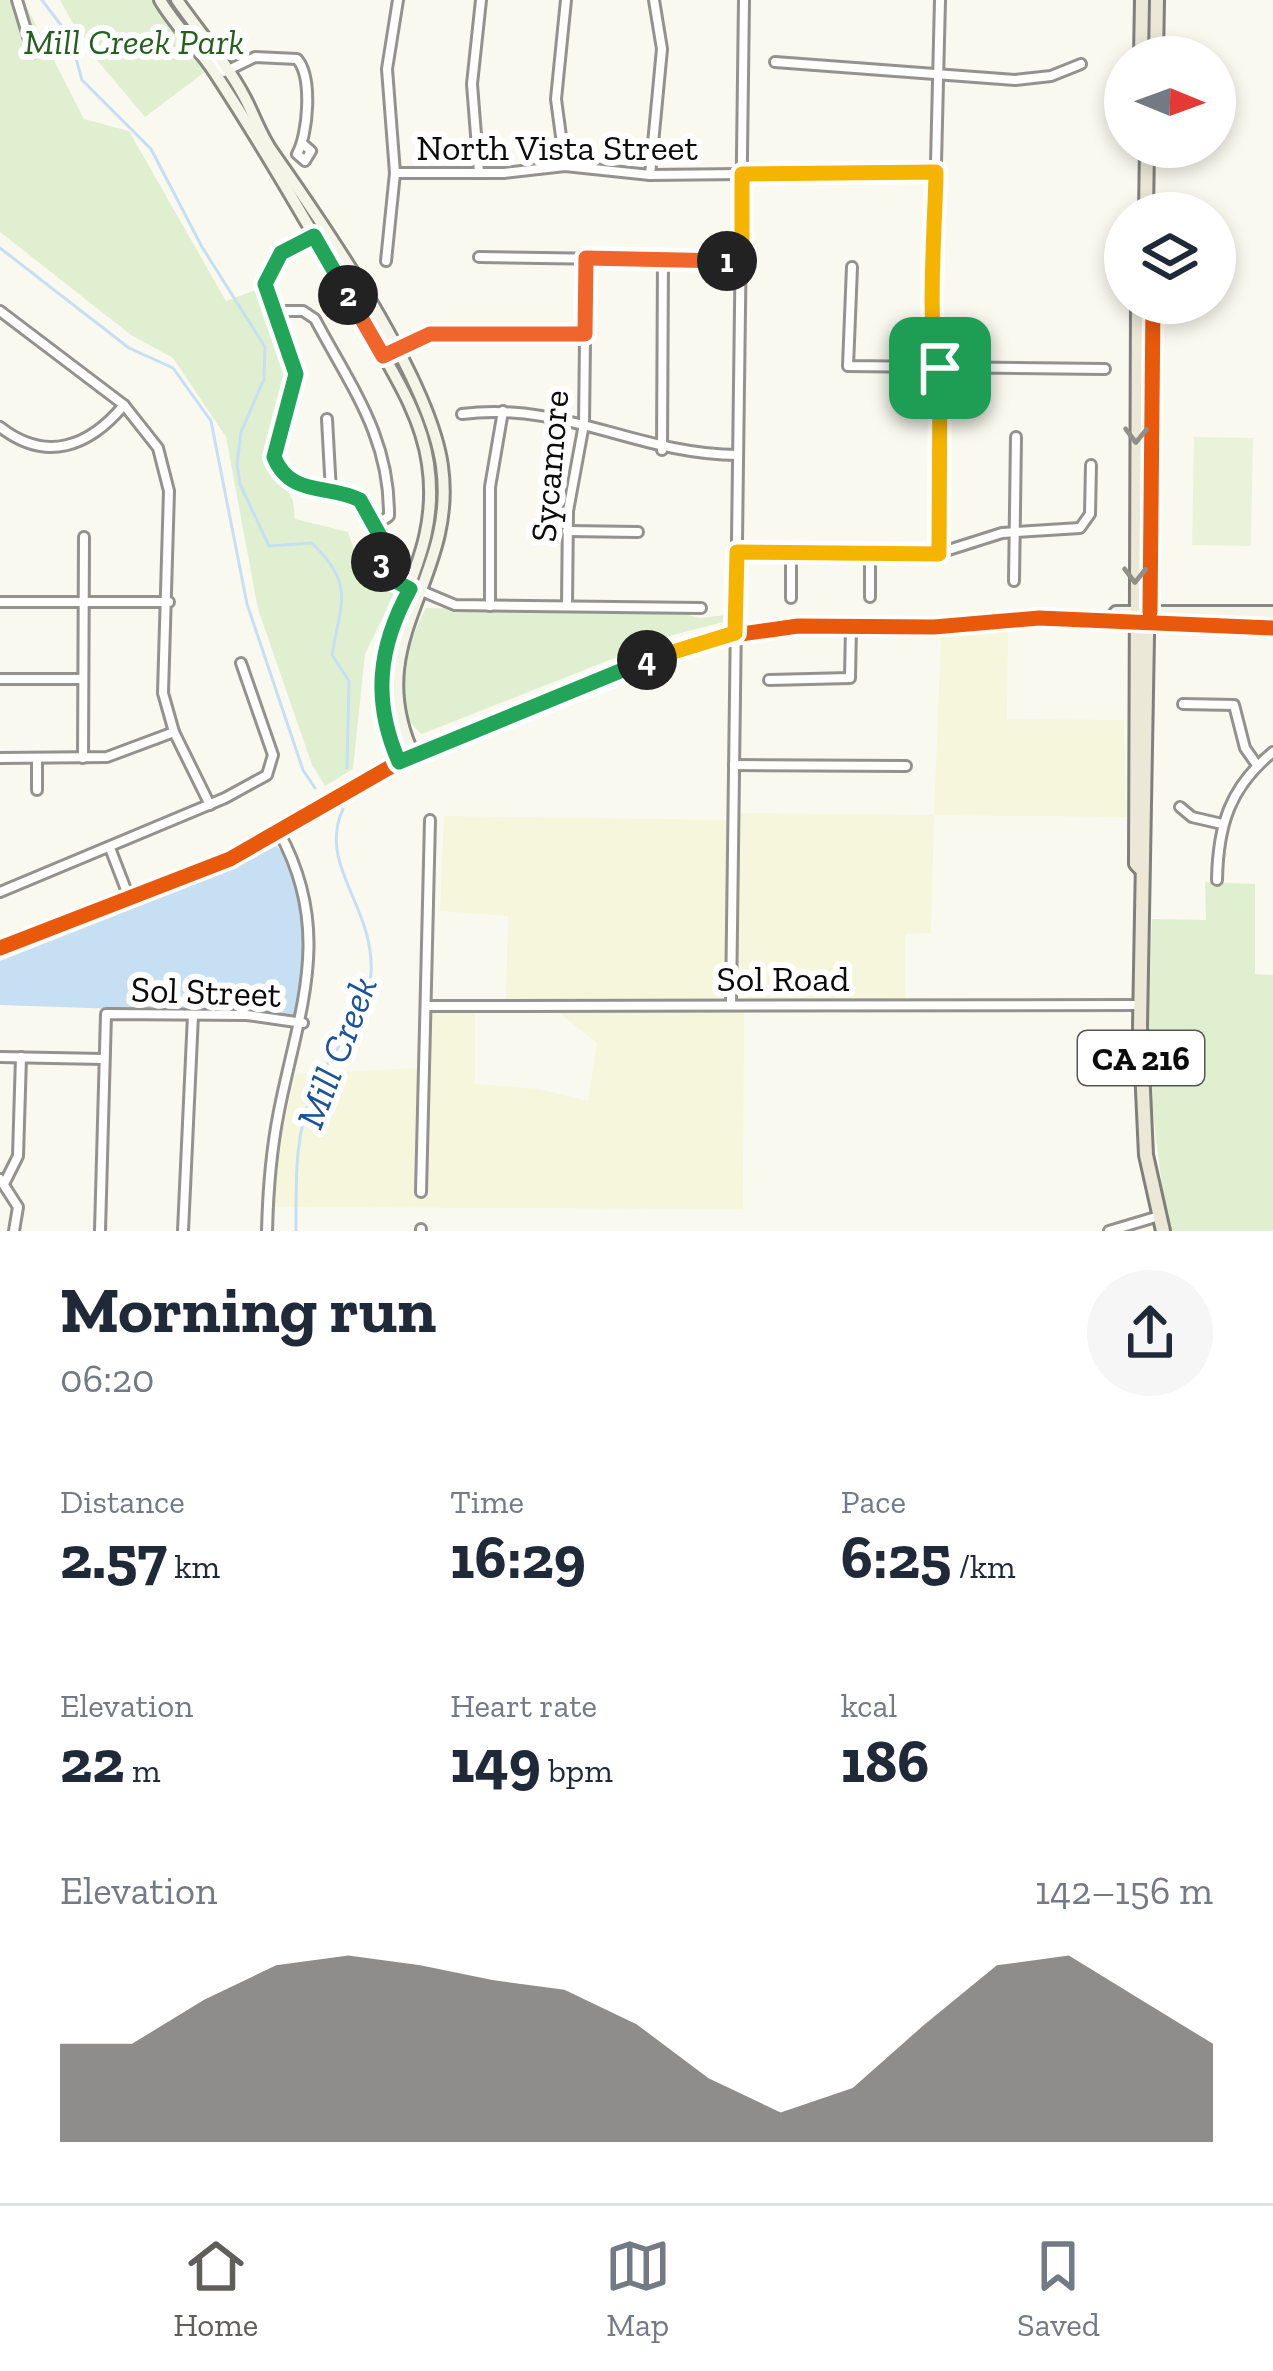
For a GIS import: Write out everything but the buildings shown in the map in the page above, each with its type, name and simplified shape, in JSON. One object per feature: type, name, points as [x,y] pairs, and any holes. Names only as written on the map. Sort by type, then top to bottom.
[{"type":"main road","points":[[1141,36],[1142,0]]},
{"type":"main road","points":[[1156,0],[1156,36]]},
{"type":"main road","name":"CA 216","points":[[1138,324],[1140,1005],[1145,1141],[1161,1224]]},
{"type":"main road","name":"CA 216","points":[[1142,619],[1152,324]]},
{"type":"street","points":[[17,0],[33,53]]},
{"type":"street","points":[[160,0],[201,53],[389,353]]},
{"type":"street","points":[[177,0],[227,70],[272,152],[315,209],[389,353],[417,421],[430,478],[427,539],[395,676],[397,710],[414,756]]},
{"type":"street","points":[[386,261],[394,173],[386,93],[398,0]]},
{"type":"street","points":[[478,172],[472,84],[481,0]]},
{"type":"street","points":[[566,0],[556,99],[566,166]]},
{"type":"street","points":[[650,175],[662,49],[654,0]]},
{"type":"street","points":[[731,1004],[744,0]]},
{"type":"street","points":[[939,554],[940,368],[933,357],[932,326],[940,0]]},
{"type":"street","points":[[201,53],[227,70]]},
{"type":"street","points":[[227,70],[255,57],[292,57],[302,64],[303,144]]},
{"type":"street","points":[[776,62],[1016,80],[1051,76],[1081,64]]},
{"type":"street","name":"North Vista Street","points":[[394,173],[566,166],[650,175],[936,172]]},
{"type":"street","points":[[314,236],[281,253],[265,284],[296,374],[276,441],[275,463],[303,488],[360,500],[375,526],[383,573],[445,604],[701,608]]},
{"type":"street","points":[[479,257],[742,261]]},
{"type":"street","name":"Sycamore","points":[[567,606],[567,531],[584,424],[586,258]]},
{"type":"street","points":[[662,450],[663,259]]},
{"type":"street","points":[[852,267],[848,365],[1105,369]]},
{"type":"street","points":[[272,310],[303,311],[316,319],[373,428],[389,471],[388,516],[375,526]]},
{"type":"street","points":[[0,311],[124,405],[150,432],[166,469],[169,602],[160,671],[174,732],[210,805]]},
{"type":"street","points":[[389,353],[416,338],[448,333],[585,334]]},
{"type":"street","points":[[1,430],[27,444],[71,446],[90,439],[124,405]]},
{"type":"street","points":[[462,414],[503,411],[584,424],[662,450],[738,455]]},
{"type":"street","points":[[490,606],[490,487],[503,411]]},
{"type":"street","points":[[327,418],[331,492]]},
{"type":"street","points":[[1014,581],[1016,437]]},
{"type":"street","points":[[737,552],[939,554],[1015,530],[1080,529],[1090,514],[1090,464]]},
{"type":"street","points":[[567,531],[638,532]]},
{"type":"street","points":[[82,758],[84,538]]},
{"type":"street","points":[[790,598],[791,554]]},
{"type":"street","points":[[870,597],[871,554]]},
{"type":"street","points":[[399,762],[387,732],[380,671],[388,634],[416,592]]},
{"type":"street","points":[[0,602],[169,602]]},
{"type":"street","points":[[0,948],[130,900],[279,832],[399,762],[664,653],[735,633],[851,625],[1111,619],[1116,612],[1142,619],[1273,628]]},
{"type":"street","points":[[1142,619],[1273,613]]},
{"type":"street","points":[[769,680],[850,678],[851,625]]},
{"type":"street","points":[[0,892],[210,805],[269,772],[273,755],[241,663]]},
{"type":"street","points":[[0,679],[83,680]]},
{"type":"street","points":[[1183,704],[1234,705],[1245,748],[1257,765]]},
{"type":"street","points":[[0,758],[130,753],[174,732]]},
{"type":"street","points":[[1217,880],[1222,824],[1234,793],[1273,752]]},
{"type":"street","points":[[37,758],[38,790]]},
{"type":"street","points":[[734,765],[906,766]]},
{"type":"street","points":[[1180,807],[1192,817],[1222,824]]},
{"type":"street","points":[[421,1192],[430,820]]},
{"type":"street","points":[[267,1231],[273,1141],[303,1023],[308,921],[299,875],[279,832]]},
{"type":"street","points":[[110,848],[130,900]]},
{"type":"street","name":"Sol Road","points":[[426,1006],[1140,1005]]},
{"type":"street","name":"Sol Street","points":[[104,1059],[106,1015],[303,1023]]},
{"type":"street","points":[[183,1231],[193,1015]]},
{"type":"street","points":[[0,1057],[104,1059],[100,1231]]},
{"type":"street","points":[[14,1231],[18,1207],[2,1181],[18,1156],[21,1057]]},
{"type":"street","points":[[1109,1231],[1161,1224]]},
{"type":"green space","points":[[0,0],[23,0],[84,119],[129,131],[226,301],[256,290],[289,356],[291,378],[269,453],[293,501],[295,519],[348,532],[356,555],[396,590],[365,654],[353,769],[325,786],[312,765],[258,609],[226,437],[173,358],[131,335],[0,232]]},
{"type":"green space","name":"Mill Creek Park","points":[[60,0],[155,0],[206,71],[145,117],[86,47]]},
{"type":"green space","points":[[1194,437],[1253,438],[1251,546],[1192,545]]},
{"type":"green space","points":[[426,608],[680,613],[700,618],[726,615],[723,622],[673,635],[422,734],[403,707],[401,690],[406,655]]},
{"type":"green space","points":[[1008,633],[1007,719],[1124,720],[1126,817],[934,815],[941,637]]},
{"type":"green space","points":[[740,813],[934,815],[931,933],[905,934],[905,999],[748,999],[737,988],[716,1000],[716,1011],[744,1011],[743,1209],[274,1207],[276,1163],[295,1074],[420,1068],[420,1008],[475,1008],[475,1084],[539,1089],[588,1101],[597,1043],[544,1001],[506,1000],[508,916],[440,911],[444,816],[727,820]]},
{"type":"green space","points":[[1205,882],[1255,884],[1255,974],[1273,975],[1273,1231],[1171,1231],[1165,1211],[1147,1064],[1152,919],[1206,920]]},
{"type":"water","points":[[276,846],[294,877],[303,926],[303,977],[296,1015],[0,1005],[0,961],[231,870]]},
{"type":"waterway","name":"Mill Creek","points":[[42,0],[70,37],[82,80],[151,149],[202,247],[265,347],[264,379],[241,432],[240,484],[269,546],[312,543],[340,583],[341,607],[332,655],[349,681],[347,768]]},
{"type":"waterway","points":[[0,248],[129,348],[173,368],[211,421],[247,604],[303,770],[315,788]]},
{"type":"waterway","name":"Mill Creek","points":[[296,1231],[303,1121],[322,1072],[364,1004],[371,973],[365,927],[337,849],[343,809]]},
{"type":"cycle path","points":[[1150,612],[1153,324]]},
{"type":"cycle path","points":[[0,948],[230,859],[399,762],[713,638],[798,626],[934,627],[1039,618],[1273,628]]},
{"type":"route","points":[[936,172],[932,326],[933,357],[940,368],[939,554],[737,552],[735,633],[664,653],[399,762],[387,732],[380,671],[388,634],[410,589],[383,573],[380,536],[360,500],[350,494],[303,488],[275,463],[274,449],[295,392],[296,374],[293,355],[264,292],[281,253],[314,236],[383,356],[430,334],[585,334],[586,258],[742,261],[742,174],[936,172]]}]
